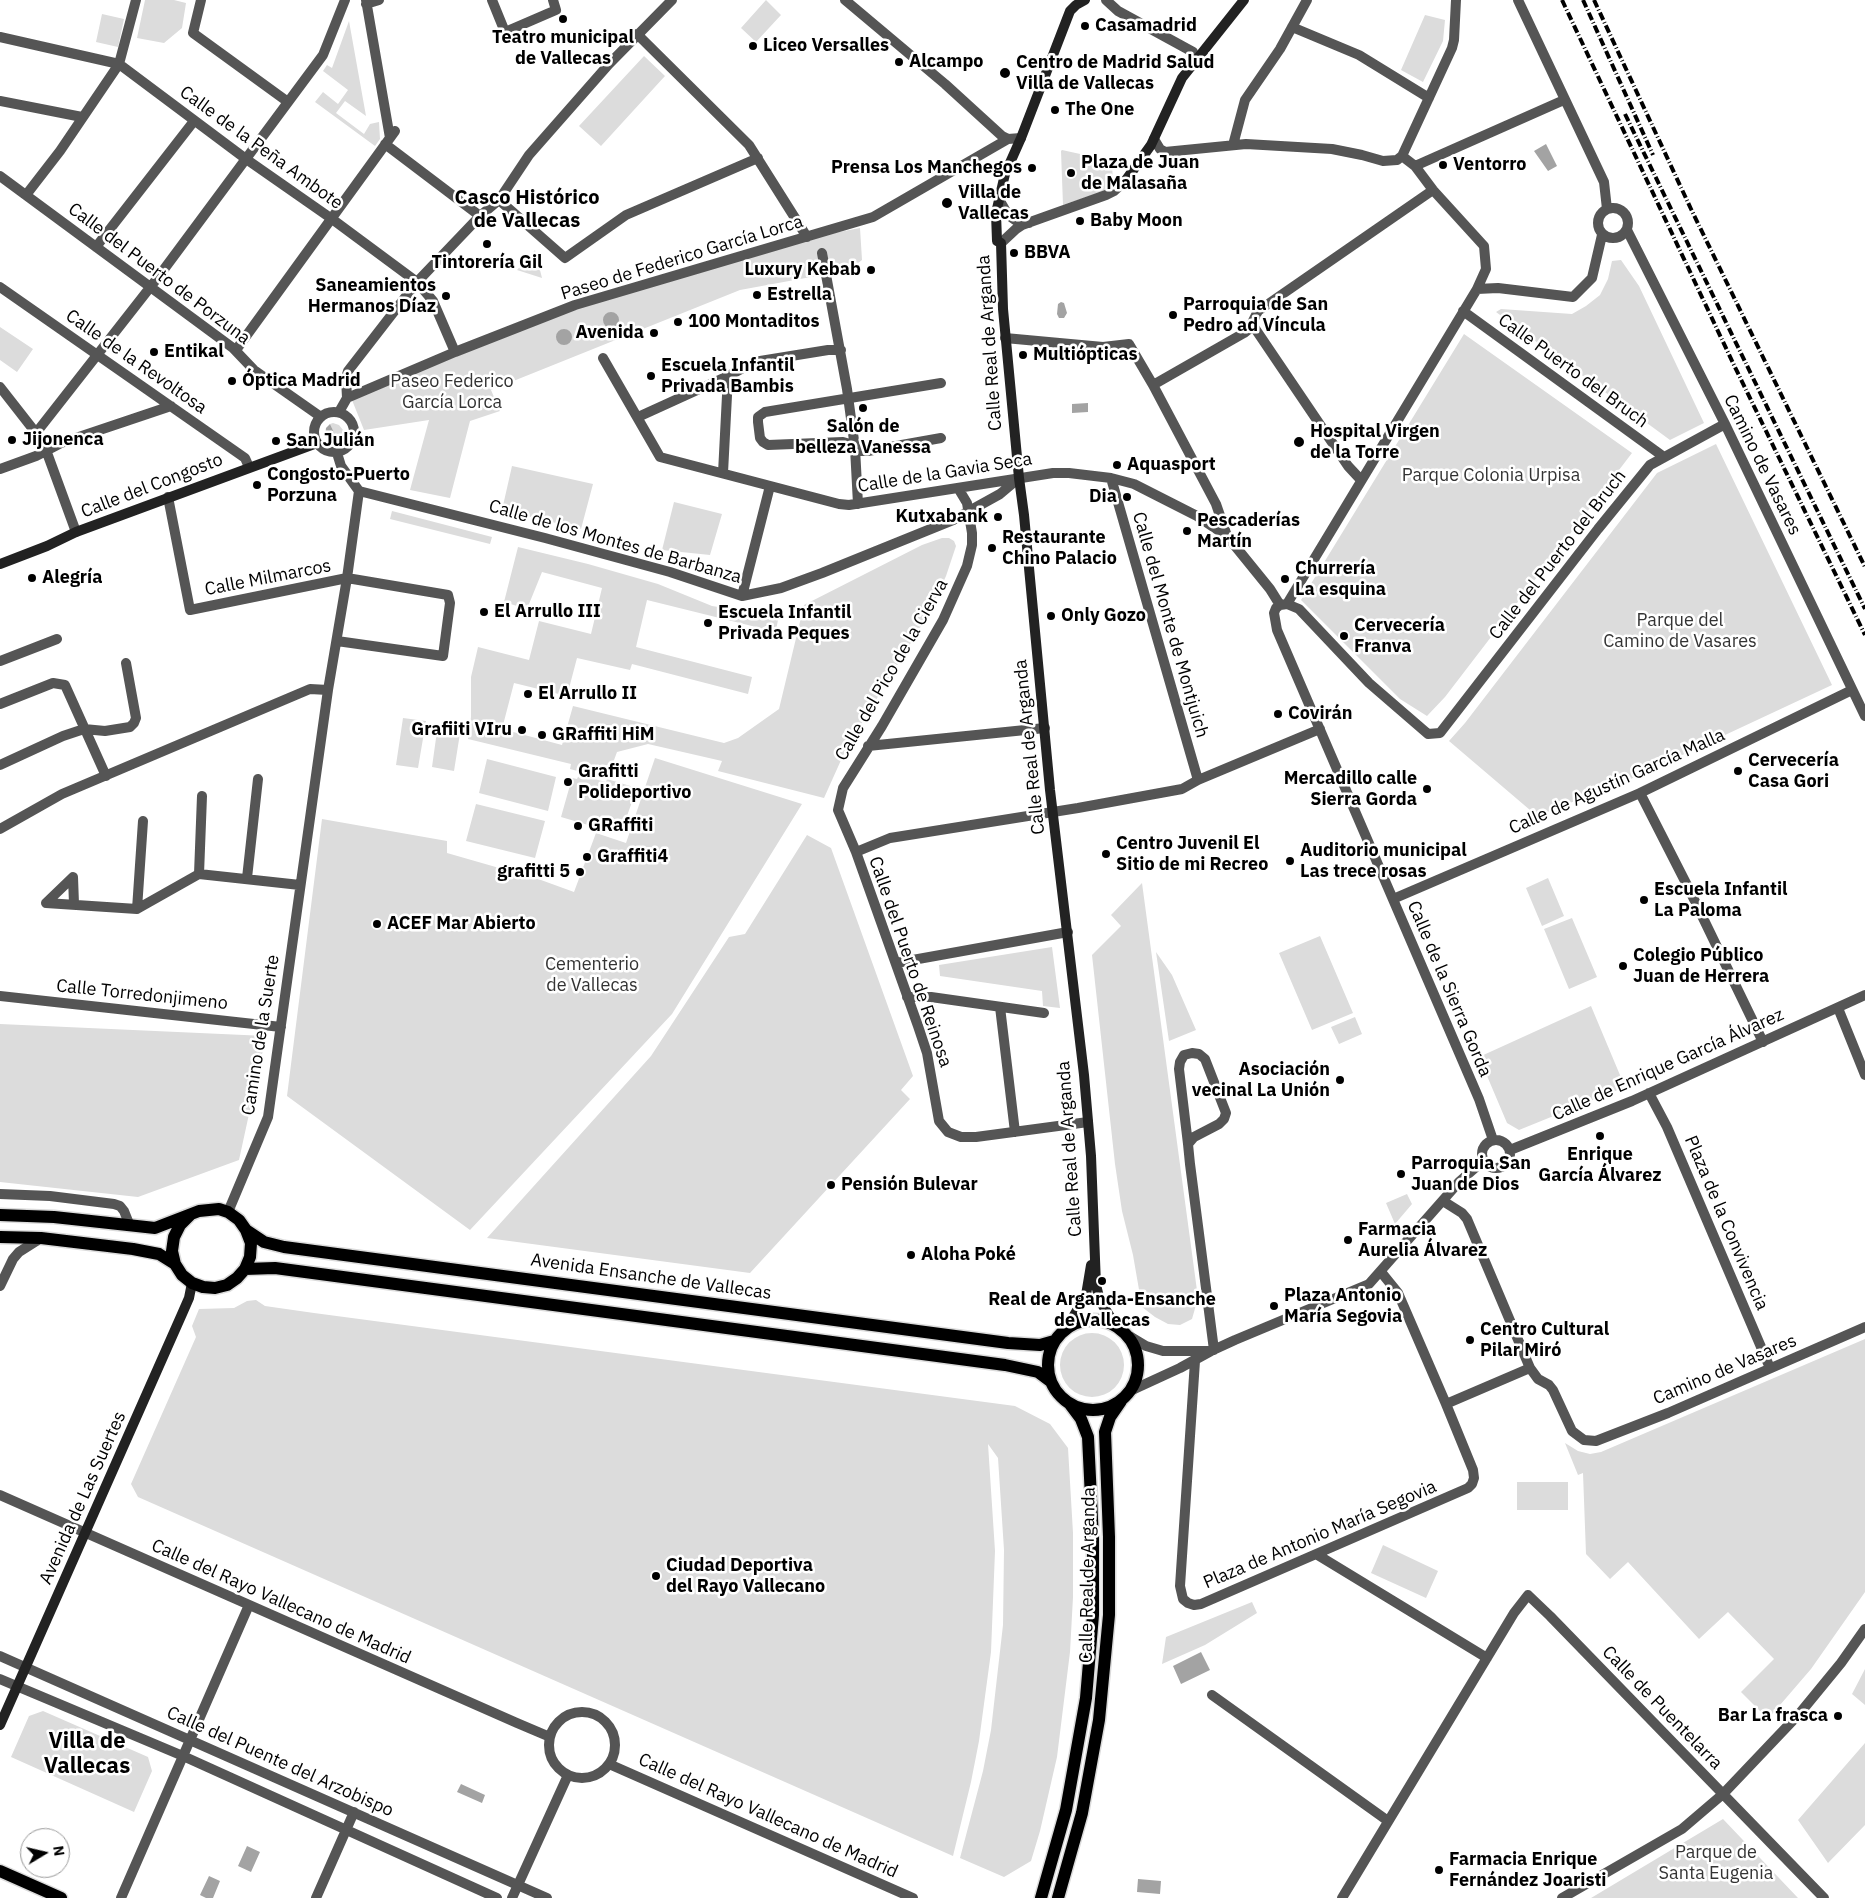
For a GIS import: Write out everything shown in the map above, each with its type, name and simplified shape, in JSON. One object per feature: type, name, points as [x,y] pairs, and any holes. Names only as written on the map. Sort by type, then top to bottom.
[{"type":"main road","points":[[0,1215],[54,1217],[154,1228],[208,1209],[228,1212]]},
{"type":"main road","name":"Avenida Ensanche de Vallecas","points":[[228,1212],[239,1220],[246,1230],[269,1244],[1008,1343],[1040,1345],[1054,1341]]},
{"type":"main road","points":[[190,1215],[180,1225],[174,1237],[172,1251],[175,1264],[182,1275],[192,1283],[209,1288],[227,1285],[245,1269],[250,1257],[250,1243],[246,1230]]},
{"type":"main road","points":[[0,1237],[41,1238],[149,1252],[159,1254],[175,1264]]},
{"type":"main road","points":[[245,1269],[275,1268],[1005,1365],[1038,1372],[1050,1381],[1068,1403],[1079,1408],[1098,1410],[1113,1405],[1130,1391],[1138,1366],[1131,1337],[1114,1323],[1089,1320],[1076,1322],[1054,1341],[1048,1361],[1050,1381]]},
{"type":"main road","name":"Calle Real de Arganda","points":[[1058,1898],[1082,1813],[1098,1726],[1109,1615],[1109,1537],[1105,1432],[1110,1417],[1121,1400]]},
{"type":"main road","name":"Calle Real de Arganda","points":[[1041,1898],[1066,1810],[1086,1698],[1093,1615],[1093,1539],[1088,1437],[1081,1420],[1068,1403]]},
{"type":"main road","points":[[0,1871],[61,1898]]},
{"type":"street","points":[[26,195],[60,151],[119,64],[136,0]]},
{"type":"street","points":[[201,0],[193,33],[288,102]]},
{"type":"street","points":[[36,433],[150,288],[323,55],[345,0]]},
{"type":"street","points":[[379,0],[366,2],[390,138],[480,216]]},
{"type":"street","points":[[492,0],[505,32],[554,5]]},
{"type":"street","points":[[339,412],[347,398],[346,378],[348,372],[417,282],[480,216],[499,200],[529,155],[609,64],[672,0]]},
{"type":"street","points":[[845,0],[945,84],[1002,136],[1008,139]]},
{"type":"street","points":[[1106,0],[1118,11],[1193,52],[1195,60]]},
{"type":"street","points":[[1000,243],[1016,228],[1106,195],[1114,191],[1126,180],[1154,139],[1182,78],[1244,0]]},
{"type":"street","points":[[1233,144],[1245,100],[1280,48],[1307,0]]},
{"type":"street","points":[[1400,158],[1452,48],[1456,0]]},
{"type":"street","points":[[1518,0],[1604,182],[1607,209]]},
{"type":"street","name":"Calle Real de Arganda","points":[[1078,2],[1070,11],[1021,138],[1005,174],[996,213],[997,241],[1000,243],[1001,286],[1018,478],[1024,510],[1053,812],[1088,1122],[1098,1293],[1105,1310],[1114,1323]]},
{"type":"street","points":[[1292,27],[1359,55],[1429,98]]},
{"type":"street","points":[[638,34],[749,145],[807,237]]},
{"type":"street","name":"Calle de la Peña Ambote","points":[[0,37],[119,64],[194,121],[417,282],[433,301],[455,352]]},
{"type":"street","points":[[1415,166],[1564,100]]},
{"type":"street","points":[[0,101],[82,117]]},
{"type":"street","points":[[96,247],[194,121]]},
{"type":"street","points":[[236,350],[390,138]]},
{"type":"street","name":"Paseo de Federico García Lorca","points":[[347,398],[455,352],[575,305],[872,217],[888,210],[1008,139],[1021,138]]},
{"type":"street","points":[[1005,338],[1103,348],[1129,344],[1216,504],[1227,536],[1284,604],[1478,289],[1486,269],[1484,246],[1433,190],[1415,166],[1400,158],[1383,161],[1362,154],[1332,149],[1233,144],[1170,153],[1160,149],[1154,139]]},
{"type":"street","points":[[499,200],[565,258],[626,215],[758,158]]},
{"type":"street","name":"Calle del Puerto de Porzuna","points":[[0,176],[236,350],[254,370],[320,417]]},
{"type":"street","points":[[1153,385],[1244,334],[1252,324],[1258,311],[1433,190]]},
{"type":"street","points":[[1000,201],[1008,215],[1015,220],[1030,223]]},
{"type":"street","points":[[1478,289],[1498,288],[1573,297],[1592,278],[1602,235],[1598,226],[1599,216],[1607,209],[1618,209],[1626,215],[1628,225],[1624,234],[1616,239],[1602,235]]},
{"type":"street","name":"Camino de Vasares","points":[[1627,230],[1725,424],[1865,716]]},
{"type":"street","points":[[822,253],[849,398],[855,448],[858,504]]},
{"type":"street","name":"Calle de la Revoltosa","points":[[0,287],[245,458],[249,467]]},
{"type":"street","name":"Calle Puerto del Bruch","points":[[1464,311],[1664,458]]},
{"type":"street","points":[[1252,324],[1348,466],[1360,480]]},
{"type":"street","points":[[603,358],[638,417],[728,376],[754,362],[828,350],[841,350]]},
{"type":"street","points":[[723,474],[728,376]]},
{"type":"street","points":[[941,383],[765,412],[761,414],[758,422],[760,438],[768,445],[843,442],[861,451],[868,451],[941,438]]},
{"type":"street","points":[[0,388],[36,433],[46,450],[76,532]]},
{"type":"street","points":[[0,469],[61,443],[171,406]]},
{"type":"street","points":[[332,412],[339,412],[351,420],[355,432],[350,446],[337,453],[329,452],[322,449],[316,443],[314,430],[320,417],[332,412]]},
{"type":"street","name":"Calle de la Gavia Seca","points":[[638,417],[660,457],[839,504],[858,504],[1018,478],[1069,473],[1112,478],[1134,484],[1197,516],[1227,536]]},
{"type":"street","name":"Calle del Puerto del Bruch","points":[[1284,604],[1299,610],[1369,683],[1428,734],[1440,733],[1650,465],[1725,424]]},
{"type":"street","name":"Calle del Congosto","points":[[0,564],[47,546],[76,532],[316,443]]},
{"type":"street","points":[[337,453],[341,466],[360,490]]},
{"type":"street","name":"Calle de los Montes de Barbanza","points":[[360,490],[676,574],[742,596],[770,592],[822,573],[969,512],[1004,490],[1018,478]]},
{"type":"street","name":"Calle del Monte de Montjuich","points":[[1112,478],[1198,780]]},
{"type":"street","points":[[742,596],[770,486]]},
{"type":"street","name":"Calle del Pico de la Cierva","points":[[838,810],[843,788],[882,726],[943,620],[958,590],[967,566],[972,546],[969,512],[963,494],[958,488]]},
{"type":"street","name":"Camino de la Suerte","points":[[228,1212],[268,1117],[328,690],[348,578],[360,490]]},
{"type":"street","name":"Calle Milmarcos","points":[[168,497],[190,610],[348,578]]},
{"type":"street","points":[[337,641],[443,656],[450,603],[448,595],[348,578]]},
{"type":"street","name":"Calle de la Sierra Gorda","points":[[1284,604],[1276,608],[1274,613],[1277,630],[1479,1099],[1493,1140]]},
{"type":"street","points":[[0,662],[56,639]]},
{"type":"street","points":[[0,765],[63,736],[84,729],[120,730],[130,727],[134,723],[135,711],[126,663]]},
{"type":"street","points":[[0,704],[52,683],[65,685],[106,776]]},
{"type":"street","points":[[0,829],[62,794],[310,689],[328,690]]},
{"type":"street","name":"Calle de Agustín García Malla","points":[[1392,899],[1640,793],[1852,690]]},
{"type":"street","points":[[868,746],[1045,728]]},
{"type":"street","points":[[856,852],[890,838],[1163,794],[1182,789],[1198,780],[1320,729]]},
{"type":"street","points":[[247,878],[258,779]]},
{"type":"street","points":[[1640,793],[1763,1042]]},
{"type":"street","points":[[199,874],[202,796]]},
{"type":"street","name":"Calle del Puerto de Reinosa","points":[[838,810],[856,852],[927,1053],[940,1120],[948,1132],[961,1138],[1088,1122]]},
{"type":"street","points":[[137,909],[142,821]]},
{"type":"street","points":[[74,904],[137,909],[199,874],[300,885]]},
{"type":"street","points":[[896,963],[1068,932]]},
{"type":"street","name":"Calle de Enrique García Álvarez","points":[[1510,1150],[1649,1093],[1865,995]]},
{"type":"street","name":"Calle Torredonjimeno","points":[[0,996],[281,1027]]},
{"type":"street","points":[[907,997],[931,997],[1044,1013]]},
{"type":"street","points":[[1000,1007],[1015,1132]]},
{"type":"street","points":[[1838,1008],[1865,1075]]},
{"type":"street","points":[[1188,1144],[1203,1132],[1219,1124],[1224,1119],[1226,1113],[1205,1059],[1199,1054],[1192,1053],[1184,1056],[1180,1062],[1180,1069],[1188,1144],[1213,1350]]},
{"type":"street","name":"Plaza de la Convivencia","points":[[1649,1093],[1667,1127],[1770,1368]]},
{"type":"street","points":[[1493,1140],[1505,1143],[1510,1150],[1509,1159],[1503,1166],[1490,1166],[1484,1160],[1484,1148],[1493,1140]]},
{"type":"street","points":[[1130,1391],[1195,1361],[1213,1350],[1369,1284],[1459,1182],[1484,1160]]},
{"type":"street","points":[[0,1194],[50,1196],[114,1204],[120,1206],[124,1211],[130,1226]]},
{"type":"street","points":[[1443,1201],[1468,1219],[1530,1368],[1446,1404]]},
{"type":"street","points":[[0,1286],[13,1259],[19,1252],[41,1238]]},
{"type":"street","name":"Calle Real de Arganda","points":[[1066,1329],[1086,1295],[1094,1247]]},
{"type":"street","name":"Plaza de Antonio María Segovia","points":[[1195,1361],[1180,1586],[1183,1600],[1188,1603],[1201,1604],[1463,1491],[1472,1484],[1474,1478],[1473,1470],[1446,1404],[1398,1293],[1381,1272]]},
{"type":"street","name":"Avenida de Las Suertes","points":[[0,1726],[189,1298],[192,1283]]},
{"type":"street","name":"Camino de Vasares","points":[[1530,1368],[1533,1374],[1553,1390],[1572,1431],[1584,1440],[1596,1441],[1668,1413],[1865,1327]]},
{"type":"street","points":[[1131,1337],[1146,1346],[1164,1351],[1213,1350]]},
{"type":"street","name":"Calle del Rayo Vallecano de Madrid","points":[[0,1495],[550,1737]]},
{"type":"street","points":[[1316,1554],[1487,1658]]},
{"type":"street","name":"Calle de Puentelarra","points":[[1342,1898],[1519,1605],[1528,1595],[1824,1898]]},
{"type":"street","points":[[121,1898],[249,1605]]},
{"type":"street","points":[[1562,1898],[1682,1829],[1723,1794],[1800,1713],[1841,1663],[1865,1629]]},
{"type":"street","name":"Calle del Puente del Arzobispo","points":[[0,1656],[547,1898]]},
{"type":"street","name":"Calle del Puente del Arzobispo","points":[[0,1679],[184,1756],[497,1898]]},
{"type":"street","points":[[1212,1695],[1388,1821]]},
{"type":"street","points":[[586,1712],[604,1721],[614,1737],[614,1756],[610,1764],[595,1776],[577,1778],[568,1776],[559,1770],[549,1752],[550,1737],[557,1723],[566,1716],[586,1712]]},
{"type":"street","name":"Calle del Rayo Vallecano de Madrid","points":[[610,1764],[909,1897]]},
{"type":"street","points":[[512,1898],[568,1776]]},
{"type":"street","points":[[316,1898],[354,1812]]},
{"type":"green space","points":[[145,0],[174,0],[186,3],[182,28],[164,43],[137,38]]},
{"type":"green space","points":[[766,0],[781,15],[756,42],[741,28]]},
{"type":"green space","points":[[102,14],[124,19],[118,47],[96,42]]},
{"type":"green space","points":[[1425,15],[1445,20],[1443,41],[1423,82],[1401,70]]},
{"type":"green space","points":[[349,21],[366,116],[345,101],[336,113],[364,134],[370,124],[379,122],[380,139],[375,146],[315,102],[323,92],[338,104],[348,90],[323,71],[327,65],[332,68]]},
{"type":"green space","points":[[644,56],[665,76],[601,146],[579,126]]},
{"type":"green space","points":[[1062,150],[1112,161],[1113,188],[1063,205]]},
{"type":"green space","name":"Paseo Federico García Lorca","points":[[860,228],[862,260],[849,270],[740,290],[491,390],[500,411],[470,421],[450,498],[410,490],[429,420],[364,430],[352,400],[575,305],[797,240]]},
{"type":"green space","points":[[535,250],[542,278],[517,270]]},
{"type":"green space","points":[[1621,260],[1639,286],[1704,423],[1670,440],[1496,312],[1501,309],[1572,314],[1600,295],[1608,279],[1612,261]]},
{"type":"green space","points":[[0,327],[33,349],[17,372],[0,360]]},
{"type":"green space","name":"Parque Colonia Urpisa","points":[[1464,334],[1632,453],[1445,697],[1427,716],[1400,699],[1301,600]]},
{"type":"green space","points":[[330,424],[339,425],[343,430],[343,436],[338,441]]},
{"type":"green space","name":"Parque del Camino de Vasares","points":[[1716,444],[1832,685],[1633,778],[1537,816],[1449,741],[1465,723],[1657,473]]},
{"type":"green space","points":[[512,466],[593,484],[581,529],[502,510]]},
{"type":"green space","points":[[674,502],[722,514],[710,555],[662,550]]},
{"type":"green space","points":[[392,511],[492,537],[490,544],[390,519]]},
{"type":"green space","points":[[942,538],[949,538],[954,541],[956,546],[946,576],[929,613],[846,749],[824,798],[718,771],[722,761],[648,744],[617,752],[607,779],[570,769],[571,764],[468,739],[471,717],[471,677],[478,647],[529,660],[539,621],[591,634],[602,588],[542,572],[527,609],[504,602],[518,547],[658,584],[712,606],[745,611],[780,609],[775,636],[769,634],[771,627],[765,626],[764,629],[647,600],[636,647],[752,677],[748,694],[632,664],[630,670],[577,658],[567,696],[514,683],[502,729],[562,745],[573,706],[724,743],[738,738],[779,709],[804,605],[922,545]]},
{"type":"green space","points":[[403,718],[426,721],[418,768],[396,765]]},
{"type":"green space","points":[[438,724],[461,727],[454,771],[432,767]]},
{"type":"green space","name":"Cementerio de Vallecas","points":[[655,758],[802,804],[672,1014],[470,1230],[287,1096],[322,819],[447,841],[447,853],[541,880],[574,892],[596,833],[626,843]]},
{"type":"green space","points":[[487,759],[556,777],[548,811],[479,793]]},
{"type":"green space","points":[[579,775],[606,782],[607,779],[637,788],[623,827],[597,819],[595,827],[561,817],[572,778],[577,779]]},
{"type":"green space","points":[[476,804],[545,821],[535,858],[466,841]]},
{"type":"green space","points":[[807,835],[831,848],[913,1076],[901,1090],[910,1099],[750,1273],[487,1238],[651,1056],[729,937],[745,934]]},
{"type":"green space","points":[[1548,878],[1564,916],[1542,926],[1526,888]]},
{"type":"green space","points":[[1142,883],[1198,1298],[1192,1319],[1180,1325],[1168,1324],[1142,1307],[1133,1255],[1122,1211],[1115,1164],[1092,955],[1121,926],[1111,915]]},
{"type":"green space","points":[[1572,918],[1597,977],[1569,989],[1544,929]]},
{"type":"green space","points":[[1320,936],[1353,1013],[1312,1030],[1279,953]]},
{"type":"green space","points":[[1052,947],[1060,1008],[1043,1006],[1042,991],[940,976],[939,965]]},
{"type":"green space","points":[[1156,952],[1172,975],[1196,1030],[1169,1041]]},
{"type":"green space","points":[[1591,1006],[1625,1087],[1519,1130],[1507,1123],[1479,1057]]},
{"type":"green space","points":[[1355,1017],[1362,1034],[1339,1044],[1331,1027]]},
{"type":"green space","points":[[0,1024],[266,1036],[239,1160],[138,1197],[0,1182]]},
{"type":"green space","points":[[1407,1194],[1412,1204],[1395,1224],[1386,1203]]},
{"type":"green space","name":"Ciudad Deportiva del Rayo Vallecano","points":[[256,1300],[265,1306],[314,1313],[1015,1406],[1050,1424],[1068,1448],[1073,1533],[1073,1597],[1070,1652],[1057,1757],[1031,1861],[1004,1877],[960,1858],[983,1771],[991,1730],[1003,1625],[1004,1550],[998,1458],[988,1444],[995,1551],[991,1652],[979,1741],[953,1856],[138,1497],[131,1484],[196,1337],[192,1326],[199,1309],[234,1308],[247,1301]]},
{"type":"green space","points":[[1092,1333],[1110,1339],[1118,1347],[1124,1365],[1118,1383],[1110,1391],[1092,1397],[1074,1391],[1066,1383],[1060,1365],[1066,1347],[1074,1339]]},
{"type":"green space","points":[[1865,1339],[1865,1592],[1811,1669],[1768,1719],[1741,1692],[1774,1659],[1728,1612],[1699,1639],[1628,1562],[1610,1579],[1586,1554],[1583,1473],[1578,1475],[1565,1443],[1578,1451],[1590,1454],[1601,1452]]},
{"type":"green space","points":[[1517,1482],[1568,1482],[1568,1510],[1517,1510]]},
{"type":"green space","points":[[1383,1545],[1438,1571],[1426,1598],[1371,1573]]},
{"type":"green space","points":[[1252,1602],[1257,1613],[1205,1645],[1162,1664],[1166,1637]]},
{"type":"green space","points":[[1865,1669],[1865,1705],[1852,1694]]},
{"type":"green space","points":[[43,1711],[148,1757],[152,1771],[134,1812],[11,1757],[29,1716]]},
{"type":"green space","points":[[1865,1743],[1865,1825],[1828,1863],[1798,1820]]},
{"type":"green space","name":"Parque de Santa Eugenia","points":[[1723,1819],[1798,1898],[1591,1898]]},
{"type":"shaded area","points":[[1546,144],[1557,166],[1548,171],[1534,151]]},
{"type":"shaded area","points":[[1064,303],[1067,313],[1064,318],[1059,318],[1057,314],[1058,304]]},
{"type":"shaded area","points":[[611,312],[619,320],[611,328],[603,320]]},
{"type":"shaded area","points":[[564,329],[570,331],[572,337],[570,343],[564,345],[558,343],[556,337],[558,331]]},
{"type":"shaded area","points":[[1088,403],[1088,412],[1072,413],[1072,404]]},
{"type":"shaded area","points":[[330,424],[338,441],[332,442],[325,437],[326,428]]},
{"type":"shaded area","points":[[1201,1652],[1210,1670],[1181,1684],[1173,1666]]},
{"type":"shaded area","points":[[461,1784],[485,1795],[482,1803],[457,1792]]},
{"type":"shaded area","points":[[247,1846],[260,1852],[251,1872],[238,1866]]},
{"type":"shaded area","points":[[209,1876],[220,1881],[213,1898],[206,1898],[200,1895]]},
{"type":"shaded area","points":[[1138,1879],[1161,1881],[1160,1894],[1137,1892]]},
{"type":"railway","points":[[1562,0],[1733,363],[1865,635]]},
{"type":"railway","points":[[1583,0],[1653,155]]},
{"type":"railway","points":[[1594,0],[1691,209],[1865,567]]},
{"type":"railway","points":[[1625,114],[1865,609]]},
{"type":"place","name":"Teatro municipal de Vallecas","points":[[563,19]]},
{"type":"place","name":"Casamadrid","points":[[1085,26]]},
{"type":"place","name":"Liceo Versalles","points":[[753,46]]},
{"type":"place","name":"Alcampo","points":[[899,62]]},
{"type":"place","name":"Centro de Madrid Salud Villa de Vallecas","points":[[1005,73]]},
{"type":"place","name":"The One","points":[[1055,110]]},
{"type":"place","name":"Ventorro","points":[[1443,165]]},
{"type":"place","name":"Prensa Los Manchegos","points":[[1032,168]]},
{"type":"place","name":"Plaza de Juan de Malasaña","points":[[1071,173]]},
{"type":"place","name":"Villa de Vallecas","points":[[947,203]]},
{"type":"place","name":"Baby Moon","points":[[1080,221]]},
{"type":"place","name":"Tintorería Gil","points":[[487,244]]},
{"type":"place","name":"BBVA","points":[[1014,253]]},
{"type":"place","name":"Luxury Kebab","points":[[871,270]]},
{"type":"place","name":"Estrella","points":[[757,295]]},
{"type":"place","name":"Saneamientos Hermanos Díaz","points":[[446,296]]},
{"type":"place","name":"Parroquia de San Pedro ad Víncula","points":[[1173,315]]},
{"type":"place","name":"100 Montaditos","points":[[678,322]]},
{"type":"place","name":"Avenida","points":[[654,333]]},
{"type":"place","name":"Entikal","points":[[154,352]]},
{"type":"place","name":"Multiópticas","points":[[1023,355]]},
{"type":"place","name":"Escuela Infantil Privada Bambis","points":[[651,376]]},
{"type":"place","name":"Óptica Madrid","points":[[232,381]]},
{"type":"place","name":"Salón de belleza Vanessa","points":[[863,408]]},
{"type":"place","name":"Jijonenca","points":[[12,440]]},
{"type":"place","name":"San Julián","points":[[276,441]]},
{"type":"place","name":"Hospital Virgen de la Torre","points":[[1299,442]]},
{"type":"place","name":"Aquasport","points":[[1117,465]]},
{"type":"place","name":"Congosto-Puerto Porzuna","points":[[257,485]]},
{"type":"place","name":"Dia","points":[[1127,497]]},
{"type":"place","name":"Kutxabank","points":[[998,517]]},
{"type":"place","name":"Pescaderías Martín","points":[[1187,531]]},
{"type":"place","name":"Restaurante Chino Palacio","points":[[992,548]]},
{"type":"place","name":"Alegría","points":[[32,578]]},
{"type":"place","name":"Churrería La esquina","points":[[1285,579]]},
{"type":"place","name":"El Arrullo III","points":[[484,612]]},
{"type":"place","name":"Only Gozo","points":[[1051,616]]},
{"type":"place","name":"Escuela Infantil Privada Peques","points":[[708,623]]},
{"type":"place","name":"Cervecería Franva","points":[[1344,636]]},
{"type":"place","name":"El Arrullo II","points":[[528,694]]},
{"type":"place","name":"Covirán","points":[[1278,714]]},
{"type":"place","name":"Grafiiti VIru","points":[[522,730]]},
{"type":"place","name":"GRaffiti HiM","points":[[542,735]]},
{"type":"place","name":"Cervecería Casa Gori","points":[[1738,771]]},
{"type":"place","name":"Grafitti Polideportivo","points":[[568,782]]},
{"type":"place","name":"Mercadillo calle Sierra Gorda","points":[[1427,789]]},
{"type":"place","name":"GRaffiti","points":[[578,826]]},
{"type":"place","name":"Centro Juvenil El Sitio de mi Recreo","points":[[1106,854]]},
{"type":"place","name":"Graffiti4","points":[[587,857]]},
{"type":"place","name":"Auditorio municipal Las trece rosas","points":[[1290,861]]},
{"type":"place","name":"grafitti 5","points":[[580,872]]},
{"type":"place","name":"Escuela Infantil La Paloma","points":[[1644,900]]},
{"type":"place","name":"ACEF Mar Abierto","points":[[377,924]]},
{"type":"place","name":"Colegio Público Juan de Herrera","points":[[1623,966]]},
{"type":"place","name":"Asociación vecinal La Unión","points":[[1340,1080]]},
{"type":"place","name":"Enrique García Álvarez","points":[[1600,1136]]},
{"type":"place","name":"Parroquia San Juan de Dios","points":[[1401,1174]]},
{"type":"place","name":"Pensión Bulevar","points":[[831,1185]]},
{"type":"place","name":"Farmacia Aurelia Álvarez","points":[[1348,1240]]},
{"type":"place","name":"Aloha Poké","points":[[911,1255]]},
{"type":"place","name":"Real de Arganda-Ensanche de Vallecas","points":[[1102,1281]]},
{"type":"place","name":"Plaza Antonio María Segovia","points":[[1274,1306]]},
{"type":"place","name":"Centro Cultural Pilar Miró","points":[[1470,1340]]},
{"type":"place","name":"Ciudad Deportiva del Rayo Vallecano","points":[[656,1576]]},
{"type":"place","name":"Bar La frasca","points":[[1838,1716]]},
{"type":"place","name":"Farmacia Enrique Fernández Joaristi","points":[[1439,1870]]},
{"type":"district","name":"Casco Histórico de Vallecas","points":[[527,210]]},
{"type":"district","name":"Villa de Vallecas","points":[[87,1754]]}]
